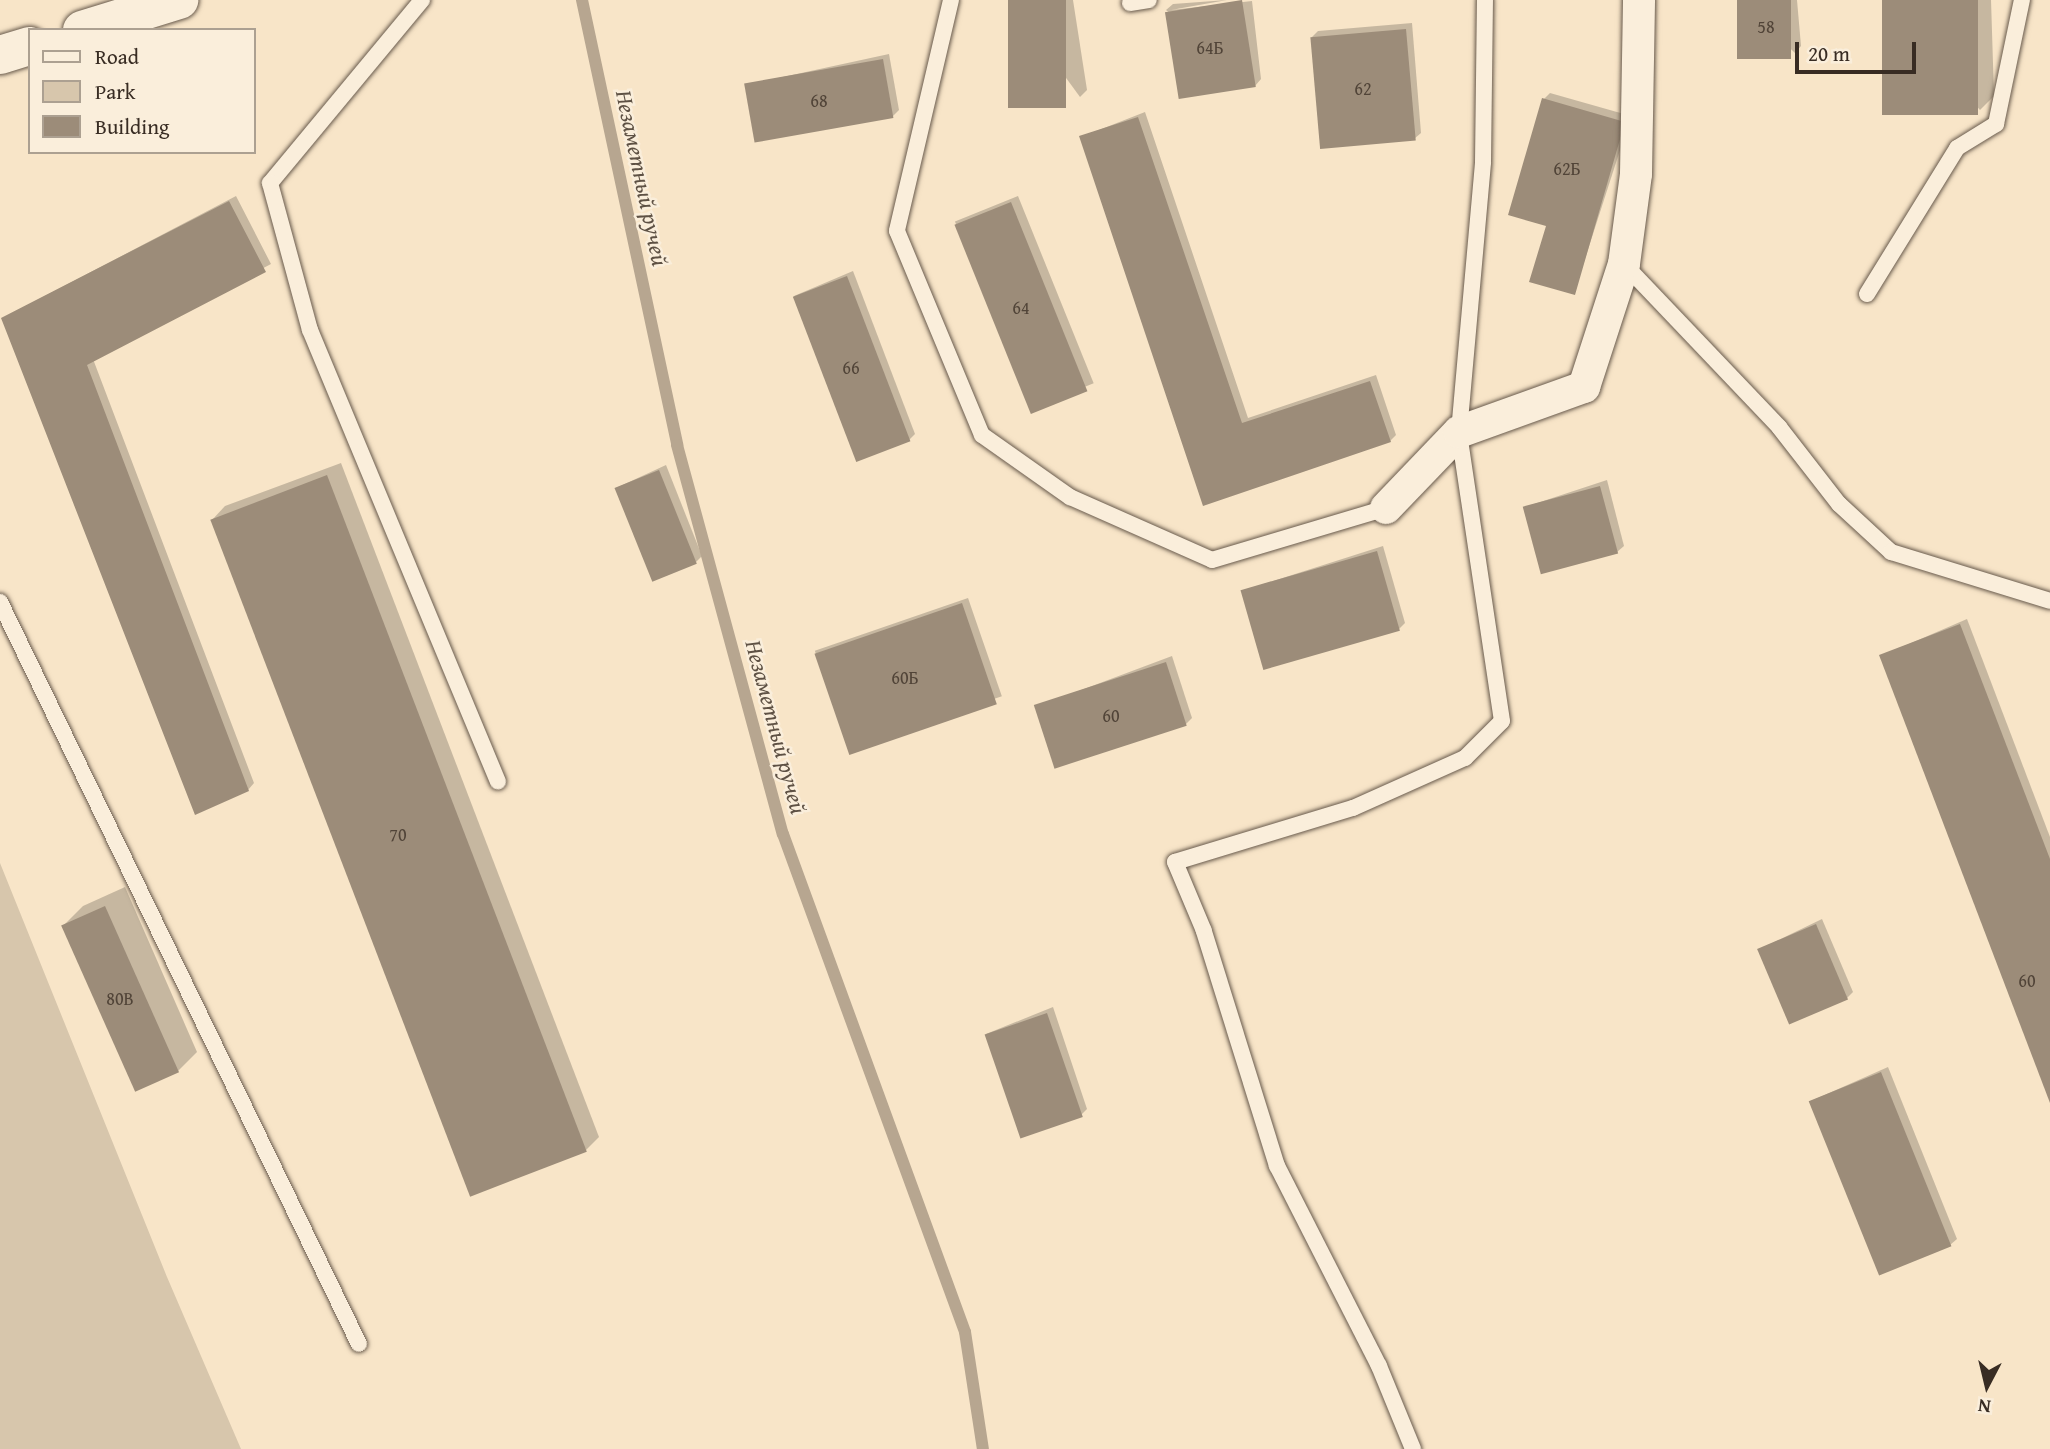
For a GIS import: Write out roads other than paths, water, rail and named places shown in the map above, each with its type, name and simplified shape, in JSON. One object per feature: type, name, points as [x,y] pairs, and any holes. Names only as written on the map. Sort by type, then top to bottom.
[{"type":"street","points":[[88,28],[179,0]]},
{"type":"street","points":[[1386,508],[1459,432],[1584,387],[1624,264],[1636,174],[1639,0]]},
{"type":"street","points":[[0,55],[28,47]]},
{"type":"lane","points":[[422,0],[270,183],[310,330],[498,780]]},
{"type":"lane","points":[[950,0],[897,231],[982,435],[1070,498],[1212,560],[1386,508]]},
{"type":"lane","points":[[1130,3],[1149,0]]},
{"type":"lane","points":[[1413,1449],[1379,1366],[1277,1166],[1204,931],[1175,862],[1353,808],[1465,758],[1502,721],[1459,432],[1483,162],[1485,0]]},
{"type":"lane","points":[[1867,294],[1957,148],[1996,124],[2022,0]]},
{"type":"lane","points":[[1624,264],[1779,427],[1839,504],[1891,552],[2050,601]]},
{"type":"lane","points":[[0,602],[359,1343]]},
{"type":"waterway","name":"Незаметный ручей","points":[[582,0],[677,445],[783,834],[965,1332],[983,1449]]}]
